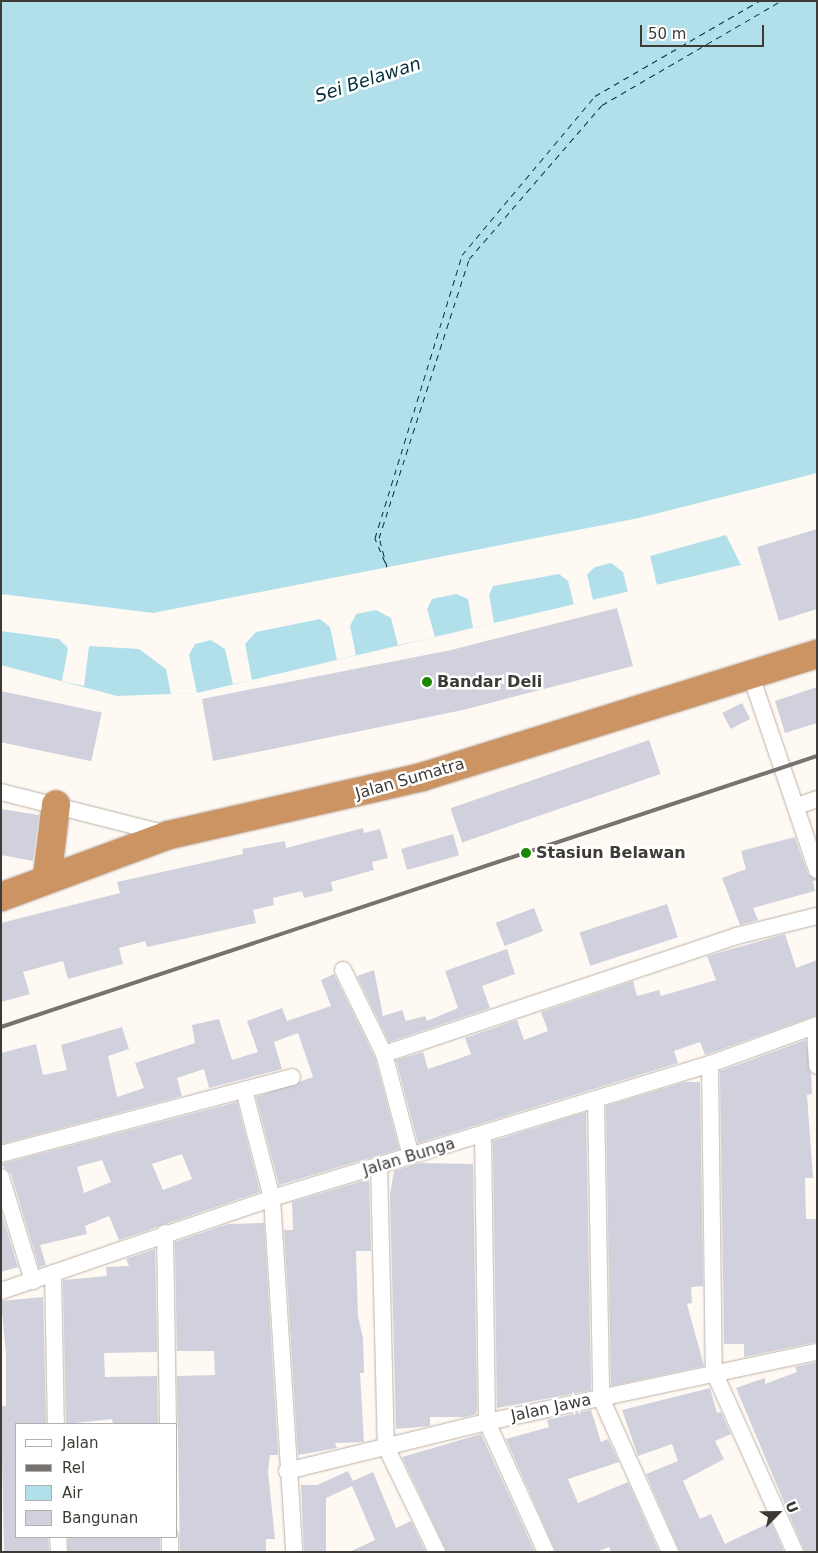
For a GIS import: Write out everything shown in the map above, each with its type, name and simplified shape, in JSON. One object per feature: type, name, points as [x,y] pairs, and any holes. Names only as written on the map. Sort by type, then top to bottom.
[{"type":"highway","name":"Jalan Sumatra","points":[[1,897],[47,878],[169,835],[422,777],[817,654]]},
{"type":"highway","points":[[47,878],[56,805]]},
{"type":"street","points":[[751,676],[797,806],[817,870]]},
{"type":"street","points":[[1,792],[169,835]]},
{"type":"street","points":[[797,806],[817,799]]},
{"type":"street","points":[[384,1054],[736,936],[817,916]]},
{"type":"street","points":[[344,970],[384,1054],[411,1156]]},
{"type":"street","points":[[816,1026],[817,1066]]},
{"type":"street","name":"Jalan Bunga","points":[[1,1291],[165,1233],[272,1198],[710,1064],[816,1026]]},
{"type":"street","points":[[710,1064],[714,1372],[795,1552]]},
{"type":"street","points":[[1,1154],[292,1077]]},
{"type":"street","points":[[244,1090],[272,1198],[287,1471],[294,1552]]},
{"type":"street","points":[[596,1099],[601,1398],[670,1552]]},
{"type":"street","points":[[483,1134],[487,1422],[546,1552]]},
{"type":"street","points":[[379,1166],[386,1447],[437,1552]]},
{"type":"street","points":[[1,1177],[33,1281]]},
{"type":"street","points":[[165,1233],[168,1423]]},
{"type":"street","points":[[53,1273],[56,1423]]},
{"type":"street","name":"Jalan Jawa","points":[[287,1471],[487,1422],[714,1372],[817,1352]]},
{"type":"street","points":[[58,1538],[59,1552]]},
{"type":"street","points":[[170,1538],[170,1552]]},
{"type":"water","name":"Sei Belawan","points":[[1,1],[817,1],[817,539],[741,565],[197,693],[117,696],[1,665]]},
{"type":"pier","points":[[817,473],[817,539],[741,565],[726,535],[650,556],[657,585],[628,592],[623,572],[611,563],[595,567],[587,574],[593,600],[574,605],[568,581],[559,574],[493,586],[489,595],[494,623],[473,628],[468,599],[456,594],[432,599],[427,609],[435,637],[398,645],[391,618],[376,610],[356,614],[350,626],[356,655],[337,660],[330,627],[320,619],[256,632],[245,644],[252,680],[233,684],[225,649],[211,640],[195,644],[189,655],[197,693],[171,694],[166,669],[139,649],[89,646],[84,686],[62,681],[68,648],[59,639],[1,631],[1,594],[153,613],[639,518]]},
{"type":"building","points":[[817,529],[817,609],[779,621],[757,547]]},
{"type":"building","name":"Bandar Deli","points":[[617,608],[633,666],[463,710],[213,761],[202,699],[451,650]]},
{"type":"building","points":[[817,687],[817,723],[785,733],[775,701]]},
{"type":"building","points":[[1,691],[102,712],[91,761],[1,742]]},
{"type":"building","points":[[742,703],[750,719],[731,729],[722,713]]},
{"type":"building","points":[[649,740],[661,774],[462,842],[450,808]]},
{"type":"building","points":[[1,809],[39,815],[33,861],[1,855]]},
{"type":"building","points":[[363,828],[364,833],[380,829],[388,858],[372,862],[374,870],[331,882],[333,891],[304,898],[302,891],[273,898],[274,905],[253,910],[256,923],[147,947],[145,941],[119,948],[123,964],[68,979],[63,961],[23,972],[30,994],[1,1002],[1,923],[120,893],[117,882],[243,854],[242,849],[285,841],[286,848]]},
{"type":"building","points":[[453,834],[459,855],[407,870],[401,849]]},
{"type":"building","points":[[795,837],[808,874],[817,880],[813,881],[815,891],[753,908],[758,920],[740,925],[722,878],[746,869],[741,851]]},
{"type":"building","points":[[667,904],[678,937],[590,966],[580,932]]},
{"type":"building","points":[[534,908],[543,931],[505,946],[496,923]]},
{"type":"building","points":[[785,934],[796,968],[817,960],[817,1015],[705,1055],[700,1042],[674,1051],[678,1063],[418,1143],[396,1060],[423,1052],[428,1069],[471,1054],[465,1038],[517,1020],[524,1040],[548,1031],[541,1012],[633,981],[637,996],[659,990],[661,996],[716,980],[707,956]]},
{"type":"building","points":[[507,949],[515,974],[482,986],[490,1008],[389,1042],[357,976],[374,970],[383,1016],[402,1010],[406,1021],[425,1016],[427,1021],[458,1008],[445,971]]},
{"type":"building","points":[[334,974],[375,1058],[399,1149],[279,1185],[256,1097],[313,1077],[298,1033],[274,1042],[282,1069],[209,1088],[204,1069],[177,1078],[182,1096],[1,1144],[1,1053],[36,1044],[43,1075],[67,1070],[61,1045],[122,1027],[129,1049],[108,1056],[117,1097],[144,1088],[135,1063],[195,1043],[192,1025],[219,1019],[232,1060],[258,1052],[247,1021],[282,1008],[287,1021],[331,1006],[321,980]]},
{"type":"building","points":[[806,1040],[811,1074],[812,1094],[807,1095],[813,1178],[805,1178],[806,1219],[816,1219],[817,1342],[744,1357],[744,1344],[724,1344],[720,1071]]},
{"type":"building","points":[[685,1082],[700,1082],[703,1286],[691,1287],[692,1303],[687,1304],[704,1366],[611,1386],[606,1106]]},
{"type":"building","points":[[237,1102],[260,1192],[119,1240],[109,1216],[85,1226],[87,1234],[40,1245],[46,1265],[39,1267],[11,1174],[1,1164]],"holes":[[[182,1154],[192,1179],[163,1190],[152,1164]],[[102,1160],[111,1182],[84,1193],[77,1167]]]},
{"type":"building","points":[[586,1112],[591,1390],[497,1408],[493,1141]]},
{"type":"building","points":[[421,1163],[473,1164],[477,1409],[476,1414],[465,1417],[430,1417],[430,1426],[396,1429],[390,1195],[394,1171]]},
{"type":"building","points":[[369,1179],[371,1251],[356,1251],[358,1316],[363,1338],[364,1373],[360,1373],[364,1442],[335,1443],[337,1448],[298,1455],[284,1230],[293,1230],[292,1202]]},
{"type":"building","points":[[1,1212],[18,1267],[1,1272]]},
{"type":"building","points":[[264,1223],[278,1455],[270,1455],[268,1471],[275,1539],[266,1539],[266,1552],[180,1552],[177,1376],[215,1375],[214,1351],[177,1351],[175,1242],[228,1224]]},
{"type":"building","points":[[155,1249],[157,1352],[104,1353],[105,1377],[157,1376],[158,1423],[113,1423],[112,1419],[66,1423],[63,1280],[107,1276],[106,1267],[129,1266],[126,1259]]},
{"type":"building","points":[[43,1297],[46,1423],[15,1423],[15,1538],[48,1538],[49,1552],[4,1552],[1,1406],[6,1406],[6,1355],[1,1301]]},
{"type":"building","points":[[817,1362],[817,1552],[805,1552],[736,1388],[765,1378],[765,1384],[797,1372],[795,1367]]},
{"type":"building","points":[[710,1388],[717,1413],[721,1412],[731,1434],[715,1441],[724,1459],[683,1481],[700,1519],[711,1514],[725,1544],[771,1522],[784,1552],[680,1552],[646,1474],[678,1461],[672,1444],[638,1456],[622,1410]]},
{"type":"building","points":[[591,1410],[601,1442],[608,1439],[619,1462],[568,1479],[578,1503],[628,1482],[659,1552],[611,1552],[609,1547],[596,1552],[556,1552],[506,1439],[549,1427],[547,1420]]},
{"type":"building","points":[[481,1434],[535,1552],[447,1552],[402,1457]]},
{"type":"building","points":[[348,1471],[353,1481],[373,1472],[396,1528],[411,1521],[426,1552],[349,1552],[375,1540],[352,1486],[326,1498],[326,1552],[304,1552],[301,1485],[317,1485]]},
{"type":"building","points":[[68,1538],[160,1538],[160,1552],[68,1552]]},
{"type":"ferry route","points":[[385,562],[375,538],[462,255],[595,96],[759,1]]},
{"type":"ferry route","points":[[387,567],[379,538],[469,259],[602,105],[781,1]]},
{"type":"railway","points":[[1,1027],[817,756]]},
{"type":"place","name":"Bandar Deli","points":[[427,682]]},
{"type":"place","name":"Stasiun Belawan","points":[[526,853]]}]
